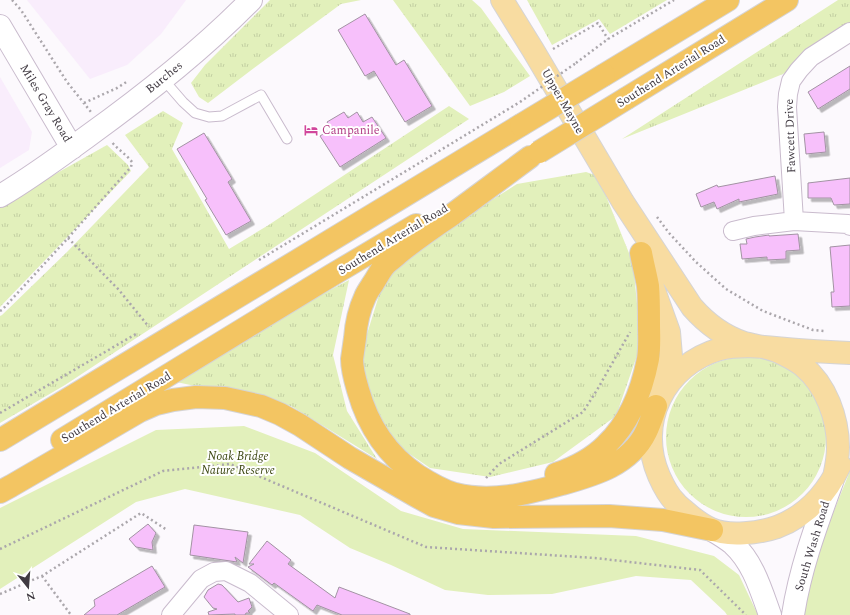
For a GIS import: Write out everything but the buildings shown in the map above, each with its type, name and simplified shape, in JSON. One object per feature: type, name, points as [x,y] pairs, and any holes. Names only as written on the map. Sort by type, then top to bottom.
[{"type":"highway","points":[[604,75],[677,17],[701,0]]},
{"type":"highway","points":[[0,440],[728,0]]},
{"type":"highway","name":"Southend Arterial Road","points":[[0,477],[535,155],[786,0]]},
{"type":"highway","points":[[535,155],[415,240],[386,264],[365,296],[359,313],[352,359],[363,407],[370,423],[381,441],[395,457],[424,480],[454,494],[486,498],[506,497],[527,493],[589,476],[613,466],[625,457],[646,433],[656,406]]},
{"type":"highway","points":[[424,480],[460,489],[474,490],[511,487],[560,473],[578,465],[595,455],[606,446],[617,433],[635,401],[645,373],[648,357],[648,285],[640,253]]},
{"type":"highway","points":[[0,492],[140,411],[156,404],[196,396],[225,398],[261,406],[280,414],[300,425],[350,458],[416,496],[434,506],[458,513],[494,517],[609,516],[663,520],[712,530]]},
{"type":"main road","name":"Upper Mayne","points":[[506,6],[623,202],[692,307],[703,319],[728,336],[744,343],[764,347]]},
{"type":"main road","name":"Upper Mayne","points":[[623,202],[669,332],[671,356],[656,406]]},
{"type":"main road","points":[[850,353],[750,346],[721,349],[706,354],[683,369],[673,378],[664,390],[656,406],[650,436],[651,453],[655,467],[661,481],[675,502],[696,521],[712,530],[727,533],[744,533],[765,530],[786,523],[800,514],[813,504],[823,493],[834,477],[850,442]]},
{"type":"main road","points":[[764,347],[778,352],[803,366],[816,380],[825,394],[832,408],[837,435],[838,448],[834,477]]},
{"type":"street","name":"Burches","points":[[72,148],[163,79],[251,0]]},
{"type":"street","points":[[490,0],[506,6]]},
{"type":"street","name":"Miles Gray Road","points":[[0,26],[72,148],[0,196]]},
{"type":"street","name":"Fawcett Drive","points":[[794,221],[787,107],[791,81],[811,57],[850,32]]},
{"type":"street","points":[[733,231],[754,226],[794,221],[840,223],[848,224],[850,226]]},
{"type":"street","name":"South Wash Road","points":[[793,615],[800,577],[834,477]]},
{"type":"street","points":[[712,530],[733,544],[746,558],[752,569],[770,615]]},
{"type":"street","points":[[171,615],[201,579],[214,572],[226,570],[250,583],[289,615]]},
{"type":"lane","points":[[163,79],[194,112],[209,118],[222,116],[261,95],[287,139]]},
{"type":"path","points":[[0,311],[68,238],[131,166],[132,162],[115,146],[67,82],[21,10],[12,0]]},
{"type":"path","points":[[257,261],[520,102],[608,39],[674,0]]},
{"type":"path","points":[[552,50],[598,23],[608,39]]},
{"type":"path","points":[[84,103],[117,88],[128,81]]},
{"type":"path","points":[[656,215],[696,262],[726,289],[763,311],[813,330],[828,332]]},
{"type":"path","points":[[68,238],[119,290],[149,327]]},
{"type":"path","points":[[474,490],[499,464],[583,412],[631,330]]},
{"type":"path","points":[[0,413],[142,331]]},
{"type":"path","points":[[0,549],[163,471],[230,464],[426,547],[595,558],[700,570],[746,615]]},
{"type":"path","points":[[0,594],[42,576],[141,514],[167,530]]},
{"type":"path","points":[[42,576],[71,615]]},
{"type":"shaded area","points":[[27,0],[186,0],[161,34],[127,65],[90,79]]},
{"type":"shaded area","points":[[0,77],[32,132],[29,150],[0,168]]},
{"type":"green space","points":[[270,0],[361,0],[341,4],[208,103],[199,97],[191,83],[205,65]]},
{"type":"green space","points":[[393,0],[472,0],[481,8],[530,76],[504,92],[470,106]]},
{"type":"green space","points":[[527,0],[667,0],[610,34],[599,19],[552,45]]},
{"type":"green space","points":[[838,0],[850,0],[850,29],[783,74],[622,139]]},
{"type":"green space","points":[[449,106],[469,119],[65,385],[0,423],[0,316],[67,252],[149,167],[125,135],[163,111],[183,123],[172,149],[229,249],[267,226]]},
{"type":"green space","points":[[107,145],[128,165],[131,171],[0,307],[0,205]]},
{"type":"green space","points":[[586,172],[598,176],[633,263],[641,344],[616,416],[553,462],[490,477],[430,468],[385,437],[358,363],[385,276],[462,219],[517,184]]},
{"type":"green space","points":[[349,280],[333,355],[347,411],[377,459],[291,406],[162,379]]},
{"type":"green space","points":[[738,357],[754,357],[769,360],[784,366],[803,380],[817,399],[820,406],[825,421],[825,453],[820,468],[817,475],[803,494],[784,508],[769,514],[754,517],[738,517],[723,514],[708,508],[689,494],[684,488],[675,475],[669,460],[666,445],[666,429],[669,414],[675,399],[689,380],[695,375],[708,366],[723,360]]},
{"type":"green space","name":"Noak Bridge Nature Reserve","points":[[244,426],[315,453],[401,511],[463,529],[636,536],[714,556],[739,575],[758,615],[727,615],[691,580],[636,576],[552,594],[488,595],[445,590],[350,548],[300,515],[185,489],[136,502],[0,589],[0,508],[156,430]]},
{"type":"green space","points":[[850,471],[850,615],[801,615],[821,543]]},
{"type":"place","name":"Campanile","points":[[311,130]]}]
